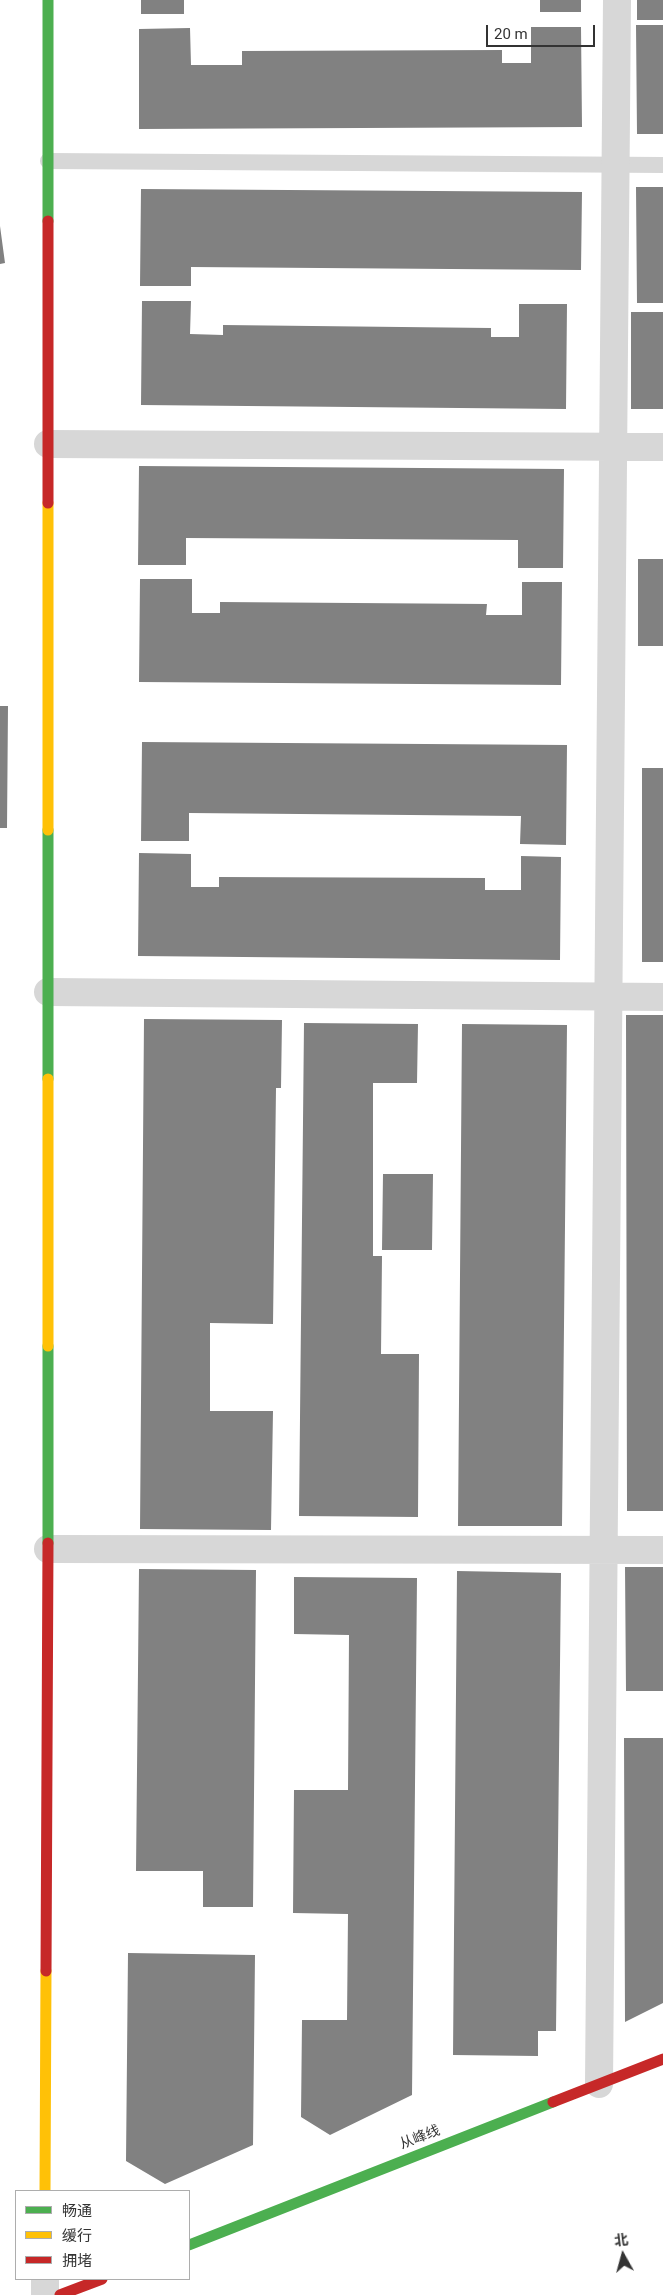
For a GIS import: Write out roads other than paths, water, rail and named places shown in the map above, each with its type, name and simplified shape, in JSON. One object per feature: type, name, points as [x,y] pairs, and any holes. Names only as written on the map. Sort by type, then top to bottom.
[{"type":"street","points":[[45,2190],[48,1549],[48,0]]},
{"type":"street","points":[[599,2084],[617,0]]},
{"type":"street","points":[[48,444],[663,446]]},
{"type":"street","points":[[48,992],[663,997]]},
{"type":"street","points":[[48,1549],[663,1550]]},
{"type":"street","name":"从峰线","points":[[190,2245],[663,2059]]},
{"type":"street","points":[[45,2280],[45,2295]]},
{"type":"street","points":[[60,2295],[99,2280]]},
{"type":"lane","points":[[48,161],[663,165]]}]
